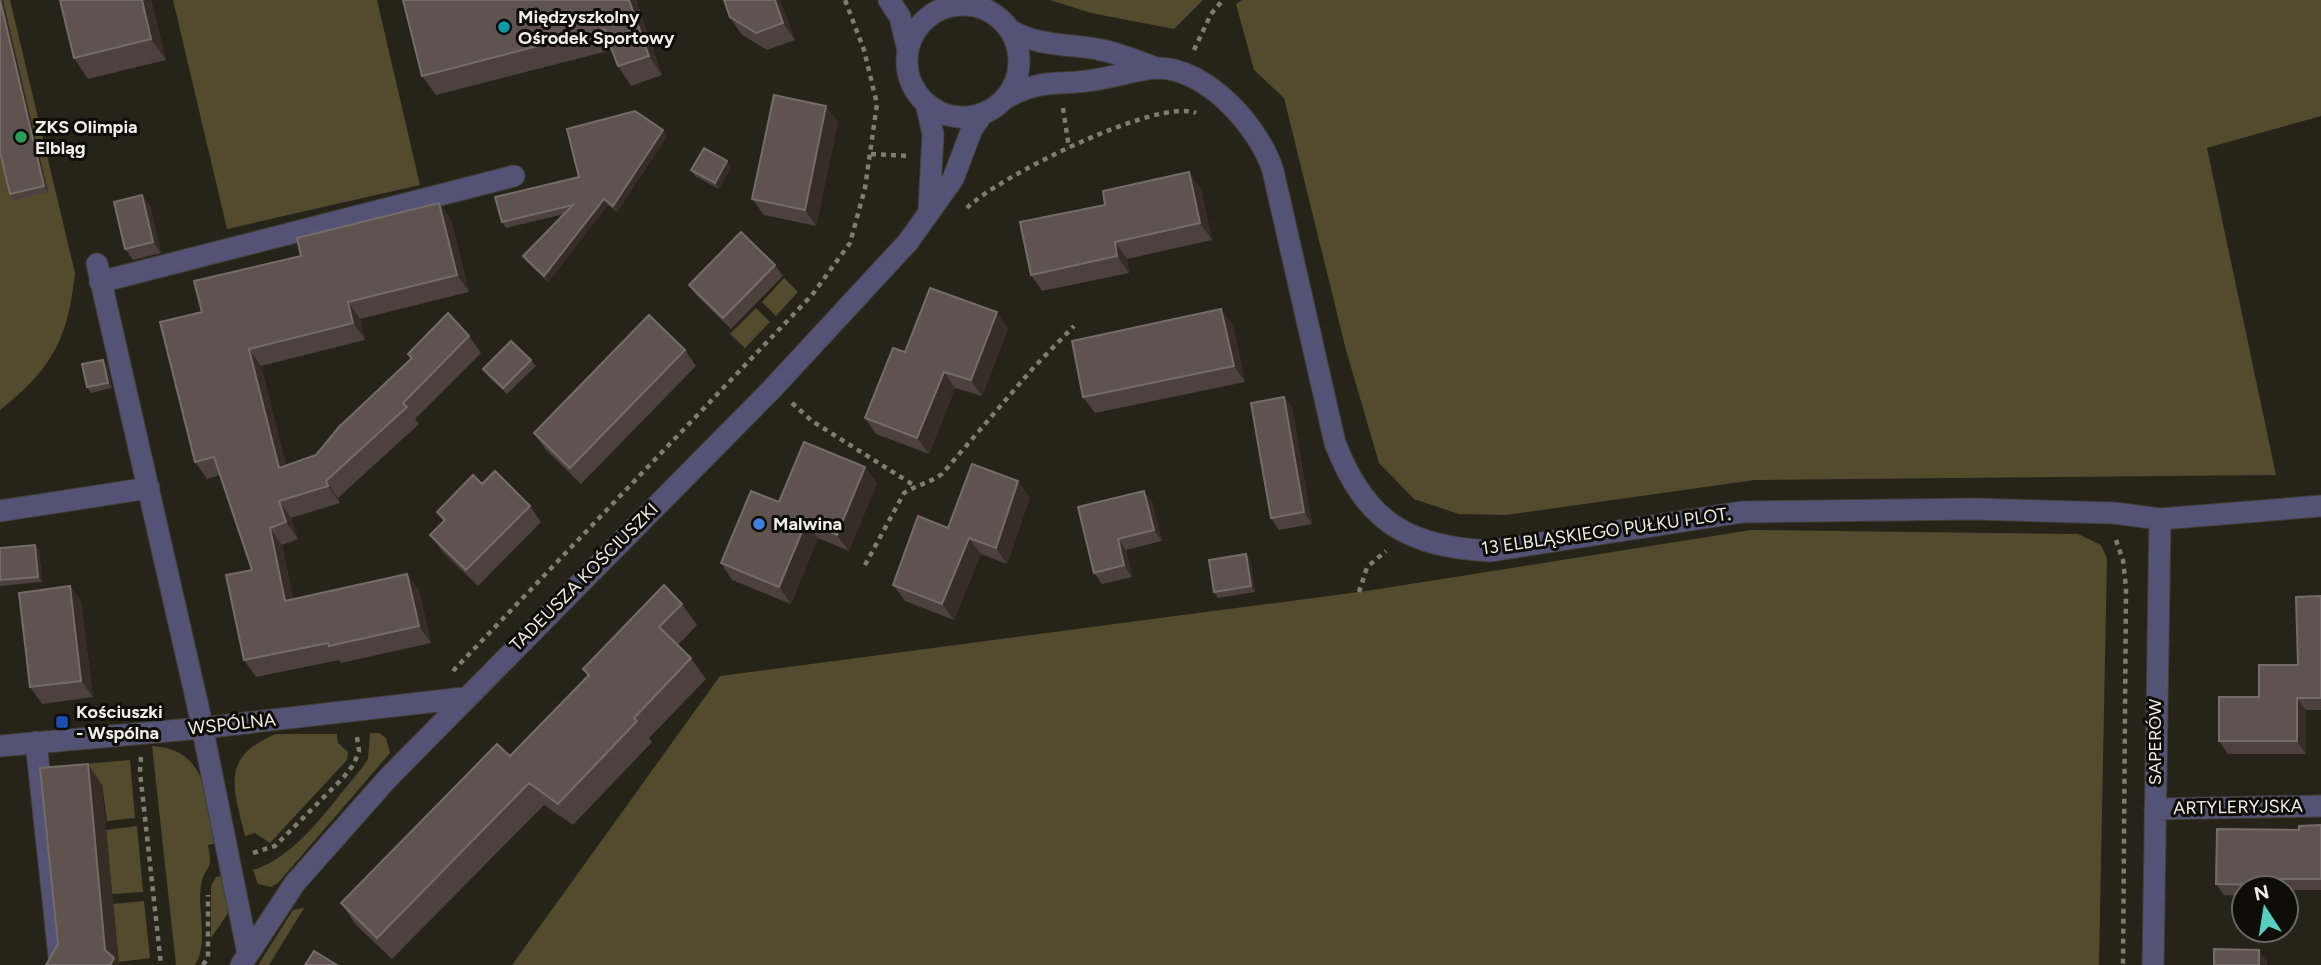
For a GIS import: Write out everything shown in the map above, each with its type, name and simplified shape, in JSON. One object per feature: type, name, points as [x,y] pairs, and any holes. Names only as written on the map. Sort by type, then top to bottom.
[{"type":"street","points":[[889,0],[900,17],[908,50],[910,79],[926,103],[953,116],[983,113],[1006,98],[1018,72],[1016,43],[1010,30],[990,12],[977,6],[945,3],[922,23],[908,50]]},
{"type":"street","name":"13 ELBLĄSKIEGO PUŁKU PLOT.","points":[[1010,30],[1028,40],[1125,56],[1156,68],[1185,73],[1235,110],[1260,139],[1280,200],[1335,443],[1346,471],[1377,513],[1422,541],[1449,549],[1490,551],[1742,512],[1952,509],[2114,513],[2160,519],[2321,506]]},
{"type":"street","name":"13 ELBLĄSKIEGO PUŁKU PLOT.","points":[[1006,98],[1039,83],[1093,80],[1156,68]]},
{"type":"street","name":"TADEUSZA KOŚCIUSZKI","points":[[926,103],[933,134],[929,209]]},
{"type":"street","name":"TADEUSZA KOŚCIUSZKI","points":[[245,959],[295,883],[464,698],[772,389],[908,242],[953,179],[972,130],[983,113]]},
{"type":"street","name":"TADEUSZA KOŚCIUSZKI","points":[[245,959],[230,857],[149,488],[98,273],[514,176]]},
{"type":"street","points":[[0,511],[149,488]]},
{"type":"street","name":"SAPERÓW","points":[[2154,965],[2160,519]]},
{"type":"street","name":"WSPÓLNA","points":[[0,746],[202,728],[464,698]]},
{"type":"street","points":[[36,743],[60,965]]},
{"type":"street","name":"ARTYLERYJSKA","points":[[2155,809],[2321,806]]},
{"type":"path","points":[[448,677],[812,295],[850,243],[865,188],[877,104],[864,50],[845,0]]},
{"type":"path","points":[[1185,73],[1211,14],[1223,0]]},
{"type":"path","points":[[959,216],[977,198],[1019,172],[1131,123],[1172,110],[1191,110],[1202,115]]},
{"type":"path","points":[[865,565],[904,493],[915,486],[928,484],[942,474],[1034,367],[1074,326]]},
{"type":"path","points":[[786,398],[812,421],[915,486]]},
{"type":"path","points":[[2110,534],[2120,550],[2126,588],[2123,965]]},
{"type":"path","points":[[1359,592],[1367,567],[1391,547],[1383,541]]},
{"type":"path","points":[[230,857],[275,846],[294,830],[354,764],[359,751],[357,734]]},
{"type":"path","points":[[203,965],[208,958],[208,891]]},
{"type":"shaded area","name":"ZKS Olimpia Elbląg","points":[[0,0],[10,0],[75,273],[68,316],[54,351],[33,381],[0,410]]},
{"type":"shaded area","points":[[173,0],[377,0],[420,185],[227,229]]},
{"type":"shaded area","points":[[1050,0],[1203,0],[1174,29],[1091,13]]},
{"type":"shaded area","points":[[1242,0],[2321,0],[2321,116],[2207,148],[2276,475],[1755,480],[1506,515],[1459,514],[1414,499],[1379,463],[1346,350],[1284,98],[1254,70],[1236,4]]},
{"type":"shaded area","points":[[784,278],[798,292],[776,316],[762,302]]},
{"type":"shaded area","points":[[756,308],[770,322],[745,348],[730,334]]},
{"type":"shaded area","points":[[1751,530],[2078,534],[2101,545],[2107,558],[2099,965],[512,965],[720,676],[1366,591]]},
{"type":"shaded area","points":[[370,733],[379,733],[386,738],[390,753],[278,883],[271,887],[258,884],[253,870],[285,853],[299,841],[326,813],[361,769],[368,759]]},
{"type":"shaded area","points":[[276,734],[337,734],[338,743],[348,752],[347,760],[270,843],[255,833],[245,836],[237,803],[235,775],[238,763],[246,753]]},
{"type":"shaded area","points":[[152,746],[170,749],[184,756],[194,766],[206,793],[217,843],[208,845],[209,865],[200,895],[201,947],[195,965],[176,965]]},
{"type":"shaded area","points":[[130,760],[135,818],[107,821],[102,784],[57,788],[50,784],[50,767]]},
{"type":"shaded area","points":[[137,826],[143,892],[112,894],[106,830]]},
{"type":"shaded area","points":[[222,876],[229,912],[211,938],[211,886],[216,877]]},
{"type":"shaded area","points":[[144,901],[150,958],[119,962],[113,904]]},
{"type":"shaded area","points":[[304,908],[269,965],[258,965],[293,910]]},
{"type":"building","points":[[0,0],[44,186],[10,194],[0,152]]},
{"type":"building","points":[[60,0],[142,0],[151,39],[74,58]]},
{"type":"building","name":"Międzyszkolny Ośrodek Sportowy","points":[[403,0],[629,0],[649,56],[618,66],[604,29],[422,76]]},
{"type":"building","points":[[724,0],[775,0],[783,23],[756,33],[730,17]]},
{"type":"building","points":[[774,95],[826,106],[805,210],[752,199]]},
{"type":"building","points":[[635,111],[663,130],[613,206],[604,199],[544,276],[523,256],[573,205],[502,222],[495,197],[579,177],[567,129]]},
{"type":"building","points":[[704,148],[727,161],[715,183],[691,170]]},
{"type":"building","points":[[1189,172],[1200,223],[1115,242],[1117,256],[1031,275],[1020,222],[1105,205],[1103,191]]},
{"type":"building","points":[[142,195],[153,242],[125,249],[114,202]]},
{"type":"building","points":[[439,203],[457,275],[348,302],[353,323],[249,349],[279,468],[316,455],[339,427],[412,358],[408,354],[448,313],[469,336],[403,403],[407,407],[326,481],[328,486],[279,501],[286,522],[270,528],[285,601],[407,574],[419,626],[329,646],[328,643],[244,660],[226,575],[252,570],[214,457],[195,462],[160,322],[202,312],[194,281],[301,256],[297,238]]},
{"type":"building","points":[[741,232],[775,265],[723,318],[689,285]]},
{"type":"building","points":[[930,288],[997,312],[971,380],[944,372],[917,438],[865,418],[893,348],[905,352]]},
{"type":"building","points":[[1221,309],[1234,366],[1083,397],[1072,341]]},
{"type":"building","points":[[649,315],[685,350],[570,468],[534,433]]},
{"type":"building","points":[[511,341],[531,360],[503,388],[483,369]]},
{"type":"building","points":[[103,360],[108,383],[87,387],[82,364]]},
{"type":"building","points":[[1284,397],[1304,512],[1271,518],[1251,403]]},
{"type":"building","points":[[804,442],[865,467],[837,535],[806,522],[779,587],[721,563],[751,491],[779,502]]},
{"type":"building","points":[[972,464],[1018,481],[996,548],[969,538],[942,604],[893,585],[918,516],[948,528]]},
{"type":"building","points":[[495,471],[530,506],[466,570],[430,535],[445,520],[437,512],[473,475],[482,484]]},
{"type":"building","points":[[1144,491],[1154,530],[1118,539],[1124,565],[1094,573],[1078,507]]},
{"type":"building","points":[[35,545],[38,577],[0,580],[0,548]]},
{"type":"building","points":[[1246,554],[1251,586],[1214,592],[1209,560]]},
{"type":"building","points":[[664,585],[682,604],[659,627],[691,658],[634,718],[637,721],[558,804],[529,783],[377,938],[341,903],[497,744],[510,756],[589,675],[583,669]]},
{"type":"building","points":[[70,586],[81,681],[30,687],[19,593]]},
{"type":"building","points":[[2321,596],[2321,698],[2297,698],[2297,741],[2219,741],[2219,697],[2259,697],[2259,665],[2298,665],[2296,597]]},
{"type":"building","points":[[88,764],[105,950],[114,958],[110,965],[46,965],[58,944],[40,768]]},
{"type":"building","points":[[2321,825],[2321,879],[2300,879],[2300,874],[2230,874],[2230,884],[2216,884],[2217,829],[2299,830],[2299,826]]},
{"type":"building","points":[[2214,949],[2259,950],[2259,965],[2214,965]]},
{"type":"building","points":[[314,951],[337,965],[305,965]]},
{"type":"place","name":"Międzyszkolny Ośrodek Sportowy","points":[[504,27]]},
{"type":"place","name":"ZKS Olimpia Elbląg","points":[[21,137]]},
{"type":"place","name":"Malwina","points":[[759,524]]},
{"type":"place","name":"Kościuszki - Wspólna","points":[[62,722]]}]
